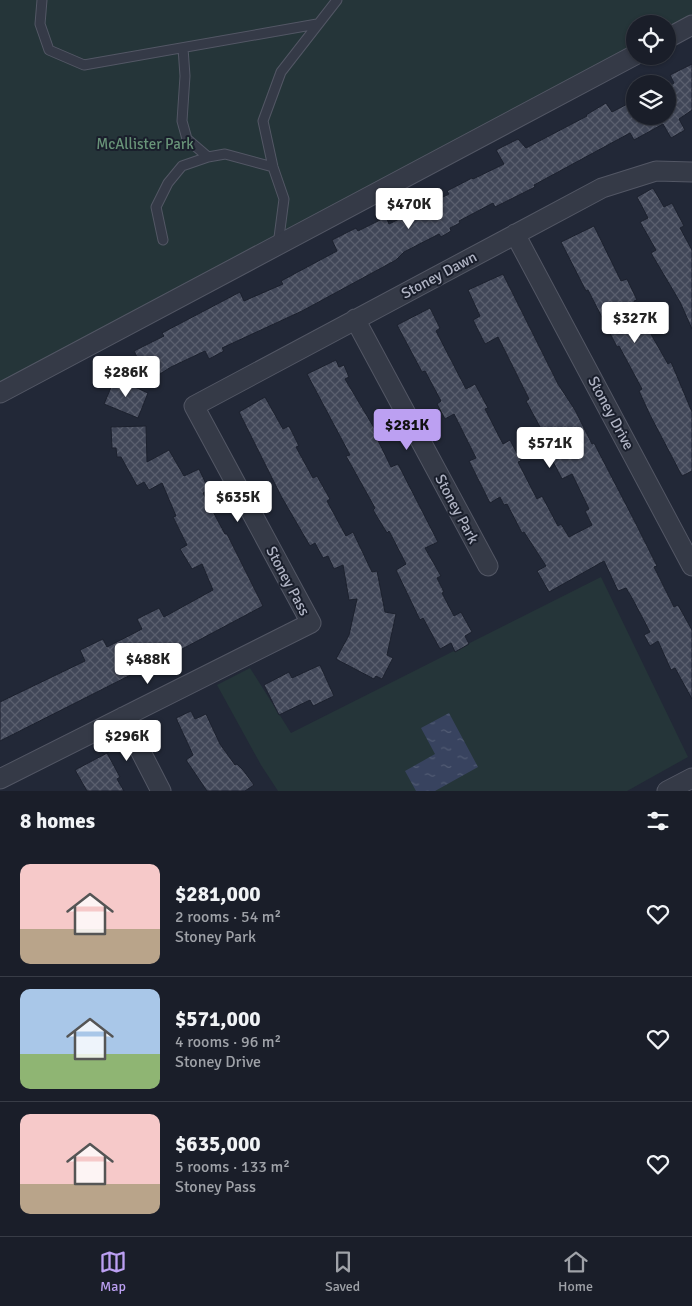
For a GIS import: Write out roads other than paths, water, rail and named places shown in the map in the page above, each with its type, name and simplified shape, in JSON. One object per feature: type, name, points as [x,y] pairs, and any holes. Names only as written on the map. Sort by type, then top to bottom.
[{"type":"street","points":[[676,34],[692,25]]},
{"type":"street","points":[[0,393],[626,60]]},
{"type":"street","name":"Stoney Dawn","points":[[194,406],[602,188],[656,171],[692,172]]},
{"type":"street","name":"Stoney Drive","points":[[515,234],[692,566]]},
{"type":"street","name":"Stoney Park","points":[[355,319],[488,566]]},
{"type":"street","name":"Stoney Pass","points":[[123,716],[311,624],[194,406]]},
{"type":"street","points":[[0,779],[123,716],[162,791]]},
{"type":"street","points":[[667,791],[692,778]]},
{"type":"lane","points":[[42,0],[40,24],[49,50],[84,66],[317,24]]},
{"type":"lane","points":[[278,245],[284,199],[273,167],[263,121],[281,72],[337,0]]},
{"type":"lane","points":[[183,48],[185,76],[182,121],[187,139],[208,157]]},
{"type":"lane","points":[[163,240],[156,207],[164,191],[182,166],[208,157],[225,154],[273,167]]},
{"type":"water","points":[[449,713],[478,767],[435,791],[416,791],[405,771],[435,754],[421,728]]},
{"type":"park label","name":"McAllister Park","points":[[145,144]]}]
